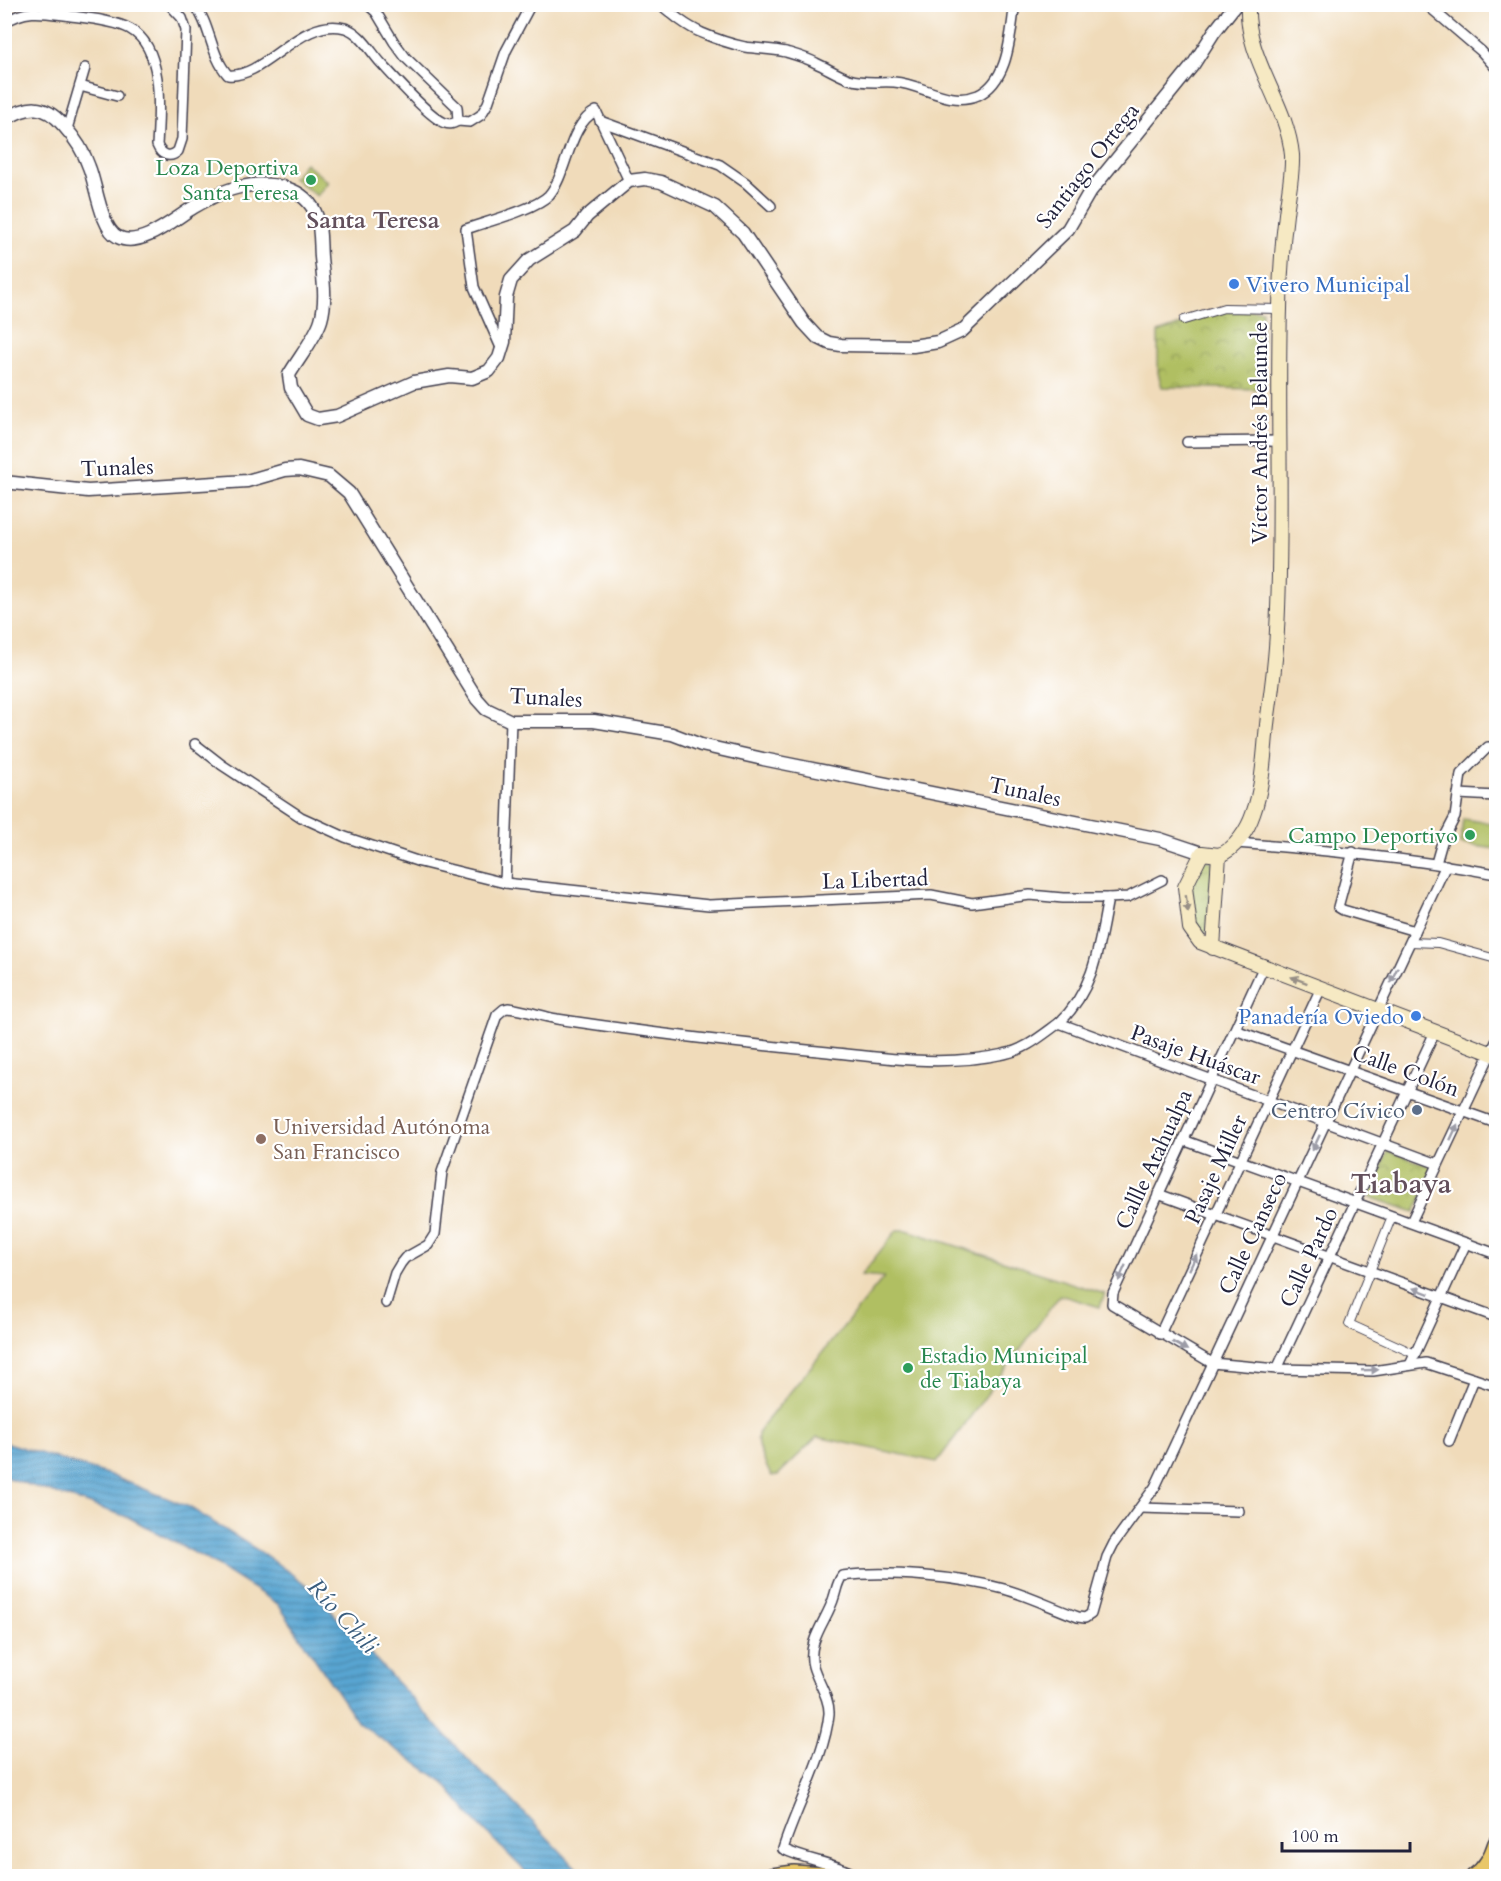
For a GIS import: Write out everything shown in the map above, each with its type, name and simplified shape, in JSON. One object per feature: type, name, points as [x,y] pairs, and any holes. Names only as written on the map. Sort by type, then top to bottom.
[{"type":"main road","name":"Víctor Andrés Belaunde","points":[[1219,855],[1236,843],[1254,813],[1260,783],[1277,634],[1280,573],[1278,441],[1280,309],[1282,246],[1292,155],[1283,114],[1250,36],[1248,4]]},
{"type":"main road","points":[[1213,948],[1219,855],[1202,853],[1186,883],[1185,893],[1190,928],[1200,942],[1213,948],[1435,1032],[1495,1050]]},
{"type":"main road","points":[[1474,1876],[1480,1872],[1492,1855],[1497,1843]]},
{"type":"main road","points":[[772,1876],[794,1873],[840,1876]]},
{"type":"street","points":[[4,23],[15,16],[39,12],[98,20],[130,29],[143,41],[152,54],[159,100],[157,146],[164,155],[171,155],[178,151],[182,139],[186,30],[182,18],[169,4]]},
{"type":"street","points":[[194,4],[202,14],[221,67],[228,75],[238,76],[251,70],[300,37],[333,27],[346,28],[359,37],[383,65],[433,115],[451,124],[458,121],[470,122],[481,115],[488,103],[506,51],[531,4]]},
{"type":"street","points":[[367,4],[376,12],[406,58],[457,107],[458,121]]},
{"type":"street","points":[[660,4],[700,32],[723,41],[745,47],[788,53],[815,62],[848,79],[866,83],[894,82],[914,85],[945,97],[964,99],[980,94],[997,79],[1009,43],[1014,10],[1010,4]]},
{"type":"street","name":"Santiago Ortega","points":[[629,180],[645,179],[661,182],[716,207],[743,233],[804,323],[817,337],[829,343],[841,345],[913,346],[938,342],[962,331],[1068,229],[1089,193],[1193,65],[1214,32],[1236,4]]},
{"type":"street","points":[[1426,4],[1481,51],[1497,68]]},
{"type":"street","points":[[67,129],[85,68]]},
{"type":"street","points":[[80,86],[117,96]]},
{"type":"street","points":[[4,120],[22,110],[39,108],[53,113],[82,151],[90,168],[105,222],[115,236],[128,240],[153,234],[214,196],[239,187],[260,184],[281,185],[302,196],[318,218],[325,294],[320,323],[289,375],[291,388],[307,415],[318,419],[337,416],[414,382],[449,376],[472,378],[489,371],[502,350],[506,297],[511,280],[529,261],[576,231],[587,216],[629,180],[596,111],[588,115],[580,126],[548,197],[531,206],[466,229],[474,287],[502,350]]},
{"type":"street","points":[[600,121],[720,165],[746,183],[771,206]]},
{"type":"street","points":[[1184,320],[1224,308],[1280,309]]},
{"type":"street","points":[[1187,442],[1278,441]]},
{"type":"street","name":"Tunales","points":[[4,482],[88,491],[247,481],[285,470],[299,469],[329,476],[349,493],[477,699],[486,709],[511,721],[594,721],[658,731],[701,745],[753,757],[1160,839],[1202,853]]},
{"type":"street","points":[[505,883],[511,721]]},
{"type":"street","name":"La Libertad","points":[[195,744],[216,761],[301,817],[345,837],[420,862],[505,883],[709,905],[931,895],[972,903],[1030,896],[1128,897],[1162,880]]},
{"type":"street","name":"Calle Canseco","points":[[857,1876],[842,1867],[804,1859],[783,1849],[825,1734],[829,1711],[812,1665],[811,1654],[834,1598],[837,1582],[842,1576],[904,1575],[971,1582],[1005,1589],[1078,1617],[1085,1618],[1091,1614],[1107,1557],[1114,1543],[1155,1486],[1410,942],[1441,864],[1442,842],[1455,817],[1461,774],[1492,747]]},
{"type":"street","points":[[1458,794],[1497,796]]},
{"type":"street","points":[[1236,843],[1353,852],[1497,874]]},
{"type":"street","points":[[1353,852],[1338,907],[1414,931]]},
{"type":"street","points":[[386,1303],[395,1273],[401,1263],[405,1258],[428,1245],[435,1234],[442,1173],[497,1015],[504,1009],[723,1041],[897,1060],[950,1062],[1004,1054],[1029,1045],[1044,1035],[1059,1023],[1076,1004],[1093,971],[1108,898]]},
{"type":"street","points":[[1410,942],[1438,943],[1497,959]]},
{"type":"street","name":"Callle Atahualpa","points":[[1160,1334],[1112,1304],[1113,1293],[1264,966]]},
{"type":"street","name":"Pasaje Miller","points":[[1160,1334],[1321,988]]},
{"type":"street","name":"Pasaje Huáscar","points":[[1059,1023],[1438,1164]]},
{"type":"street","name":"Calle Colón","points":[[1235,1030],[1497,1123]]},
{"type":"street","name":"Calle Pardo","points":[[1277,1369],[1435,1032]]},
{"type":"street","points":[[1411,1222],[1463,1111],[1495,1050]]},
{"type":"street","points":[[1183,1140],[1497,1254]]},
{"type":"street","points":[[1158,1194],[1497,1317]]},
{"type":"street","points":[[1392,1216],[1349,1324],[1415,1354]]},
{"type":"street","points":[[1410,1365],[1466,1243]]},
{"type":"street","points":[[1160,1334],[1212,1364],[1277,1369],[1373,1371],[1426,1363],[1497,1386]]},
{"type":"street","points":[[1449,1442],[1474,1379]]},
{"type":"street","points":[[1140,1508],[1239,1511]]},
{"type":"green space","name":"Loza Deportiva Santa Teresa","points":[[305,163],[328,182],[317,196],[293,178]]},
{"type":"green space","points":[[1223,310],[1262,310],[1262,389],[1162,387],[1158,373],[1158,333]]},
{"type":"green space","points":[[1463,819],[1496,824],[1496,849],[1460,844]]},
{"type":"green space","points":[[1202,859],[1211,861],[1213,864],[1207,931],[1202,936],[1198,935],[1188,893]]},
{"type":"green space","points":[[1388,1151],[1435,1168],[1415,1212],[1369,1197]]},
{"type":"green space","name":"Estadio Municipal de Tiabaya","points":[[897,1230],[907,1230],[1105,1294],[1100,1307],[1060,1295],[937,1462],[817,1437],[778,1475],[771,1476],[758,1447],[760,1429],[884,1277],[861,1275]]},
{"type":"water","points":[[4,1442],[107,1474],[189,1507],[264,1554],[308,1586],[475,1767],[505,1793],[584,1876],[530,1876],[476,1822],[442,1781],[358,1723],[278,1604],[206,1559],[128,1517],[5,1477]]},
{"type":"place","name":"Loza Deportiva Santa Teresa","points":[[311,180]]},
{"type":"place","name":"Vivero Municipal","points":[[1234,284]]},
{"type":"place","name":"Campo Deportivo","points":[[1470,835]]},
{"type":"place","name":"Panadería Oviedo","points":[[1416,1016]]},
{"type":"place","name":"Centro Cívico","points":[[1417,1110]]},
{"type":"place","name":"Universidad Autónoma San Francisco","points":[[261,1139]]},
{"type":"place","name":"Estadio Municipal de Tiabaya","points":[[908,1368]]},
{"type":"district","name":"Santa Teresa","points":[[373,220]]},
{"type":"district","name":"Tiabaya","points":[[1401,1183]]},
{"type":"water label","name":"Río Chili","points":[[343,1616]]}]
